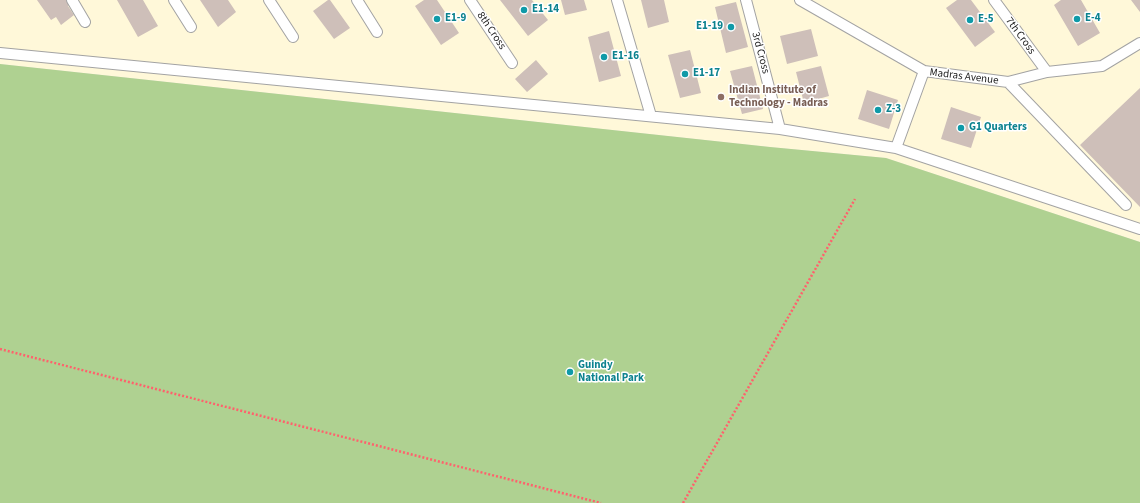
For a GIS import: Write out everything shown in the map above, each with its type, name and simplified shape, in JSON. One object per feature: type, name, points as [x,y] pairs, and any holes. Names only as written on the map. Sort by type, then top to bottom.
[{"type":"lane","points":[[72,0],[85,22]]},
{"type":"lane","points":[[174,0],[191,27]]},
{"type":"lane","points":[[269,0],[293,37]]},
{"type":"lane","points":[[357,0],[377,32]]},
{"type":"lane","name":"8th Cross","points":[[470,0],[512,63]]},
{"type":"lane","points":[[617,0],[651,116]]},
{"type":"lane","name":"3rd Cross","points":[[746,0],[780,129]]},
{"type":"lane","name":"Madras Avenue","points":[[800,0],[924,71],[1008,82],[1047,72],[1102,66],[1140,43]]},
{"type":"lane","name":"7th Cross","points":[[994,0],[1047,72]]},
{"type":"lane","points":[[0,53],[780,129],[896,148],[1140,229]]},
{"type":"lane","points":[[896,148],[924,71]]},
{"type":"lane","points":[[1008,82],[1126,205]]},
{"type":"path","points":[[683,503],[855,199]]},
{"type":"path","points":[[0,349],[601,503]]},
{"type":"shaded area","name":"Indian Institute of Technology - Madras","points":[[0,0],[1140,0],[1140,242],[886,158],[770,147],[0,64]]},
{"type":"green space","name":"Guindy National Park","points":[[0,64],[770,147],[886,158],[1140,242],[1140,503],[0,503]]},
{"type":"building","points":[[37,0],[66,0],[74,15],[61,25],[56,17],[51,20]]},
{"type":"building","points":[[117,0],[143,0],[158,26],[138,37]]},
{"type":"building","points":[[200,0],[228,0],[236,12],[218,27]]},
{"type":"building","points":[[330,0],[350,28],[334,39],[313,11]]},
{"type":"building","name":"E1-9","points":[[424,0],[437,0],[459,33],[441,45],[415,6]]},
{"type":"building","name":"E1-14","points":[[500,0],[532,0],[548,20],[528,36]]},
{"type":"building","points":[[561,0],[584,0],[587,10],[565,15]]},
{"type":"building","points":[[641,0],[664,0],[669,22],[648,28]]},
{"type":"building","name":"E-5","points":[[957,0],[971,0],[995,32],[975,47],[946,8]]},
{"type":"building","name":"E-4","points":[[1061,0],[1081,0],[1100,33],[1078,46],[1054,5]]},
{"type":"building","points":[[1131,0],[1140,0],[1140,12]]},
{"type":"building","name":"E1-19","points":[[736,2],[748,47],[726,53],[715,7]]},
{"type":"building","points":[[811,29],[818,56],[787,64],[780,36]]},
{"type":"building","name":"E1-16","points":[[609,31],[621,76],[599,82],[588,37]]},
{"type":"building","name":"E1-17","points":[[690,50],[701,93],[680,98],[668,55]]},
{"type":"building","points":[[536,60],[548,74],[527,92],[515,79]]},
{"type":"building","points":[[752,66],[763,109],[742,114],[730,71]]},
{"type":"building","points":[[821,66],[829,96],[804,103],[796,72]]},
{"type":"building","points":[[1140,88],[1140,207],[1080,145]]},
{"type":"building","name":"Z-3","points":[[867,90],[898,100],[889,129],[858,119]]},
{"type":"building","name":"G1 Quarters","points":[[951,107],[981,117],[971,148],[941,139]]},
{"type":"place","name":"E1-14","points":[[524,10]]},
{"type":"place","name":"E1-9","points":[[437,19]]},
{"type":"place","name":"E-4","points":[[1077,19]]},
{"type":"place","name":"E-5","points":[[970,20]]},
{"type":"place","name":"E1-19","points":[[731,27]]},
{"type":"place","name":"E1-16","points":[[604,57]]},
{"type":"place","name":"E1-17","points":[[685,74]]},
{"type":"place","name":"Indian Institute of Technology - Madras","points":[[721,97]]},
{"type":"place","name":"Z-3","points":[[878,110]]},
{"type":"place","name":"G1 Quarters","points":[[961,128]]},
{"type":"place","name":"Guindy National Park","points":[[570,372]]}]
